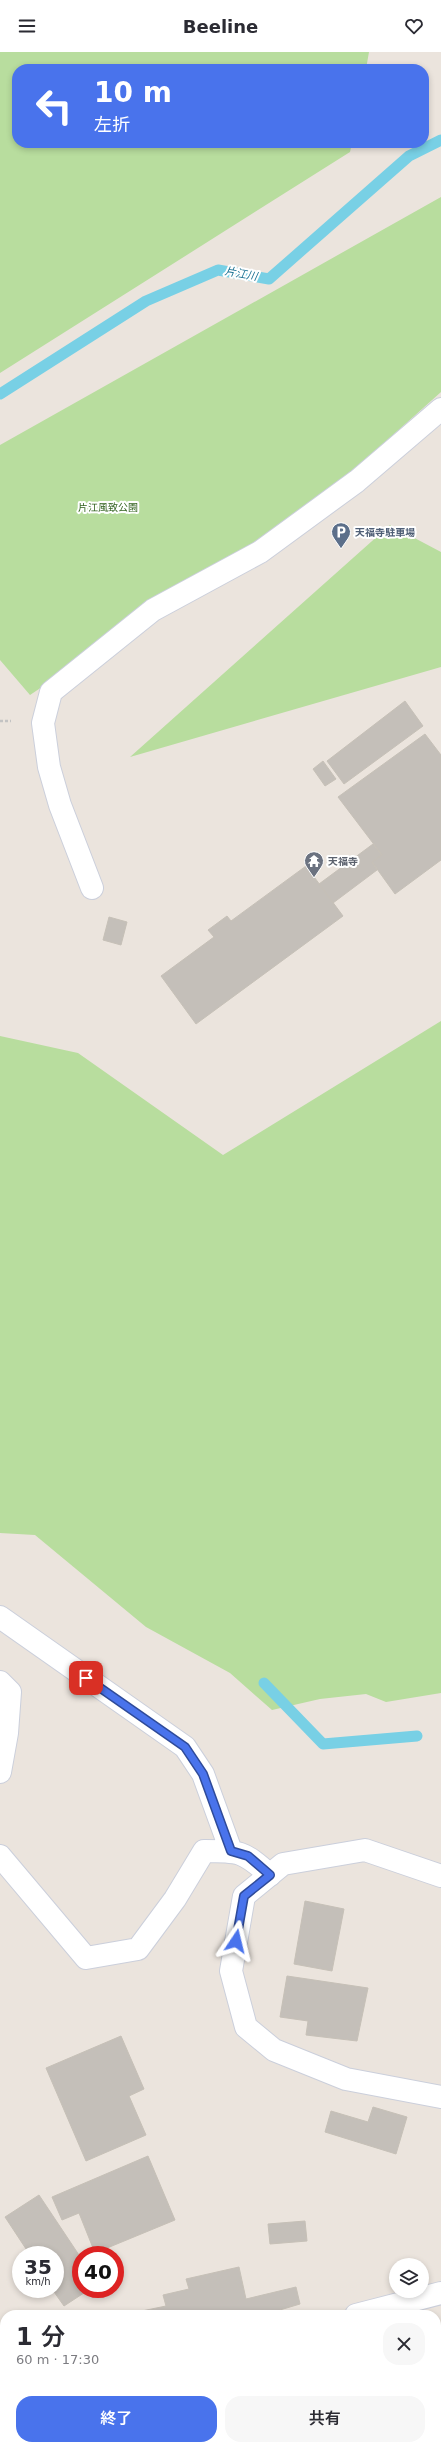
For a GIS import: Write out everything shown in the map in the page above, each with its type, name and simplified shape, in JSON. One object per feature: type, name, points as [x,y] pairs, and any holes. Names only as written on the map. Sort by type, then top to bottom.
[{"type":"street","points":[[92,888],[60,805],[49,767],[43,723],[50,692],[153,610],[260,552],[356,481],[441,409]]},
{"type":"street","points":[[0,1617],[185,1747],[203,1774],[231,1851]]},
{"type":"street","points":[[0,1682],[10,1692],[7,1733],[0,1772]]},
{"type":"street","points":[[437,2094],[346,2079],[274,2050],[246,2027],[231,1971],[244,1896],[283,1864],[365,1850],[441,1876]]},
{"type":"street","points":[[0,1856],[86,1958],[138,1949],[175,1899],[204,1851],[231,1851],[248,1856],[270,1875]]},
{"type":"street","points":[[375,2310],[441,2293]]},
{"type":"green space","points":[[0,52],[369,52],[367,64],[12,64],[12,148],[351,148],[350,152],[0,373]]},
{"type":"green space","name":"片江風致公園","points":[[441,197],[441,392],[355,469],[269,535],[30,695],[0,660],[0,445]]},
{"type":"green space","points":[[390,525],[441,552],[441,667],[130,757]]},
{"type":"green space","points":[[441,1021],[441,1693],[386,1702],[366,1694],[320,1699],[272,1710],[230,1673],[146,1627],[35,1535],[0,1533],[0,1036],[78,1053],[223,1155]]},
{"type":"building","points":[[405,701],[423,726],[344,784],[327,761]]},
{"type":"building","points":[[425,734],[441,755],[441,860],[395,894],[372,862],[382,855],[338,797]]},
{"type":"building","points":[[323,761],[336,779],[325,786],[313,769]]},
{"type":"building","points":[[373,844],[382,855],[372,862],[377,870],[333,903],[319,884]]},
{"type":"building","points":[[306,866],[343,916],[196,1024],[161,976],[214,937],[208,930],[227,916],[231,921]]},
{"type":"building","points":[[109,917],[127,922],[121,945],[103,940]]},
{"type":"building","points":[[305,1901],[344,1909],[332,1971],[294,1964]]},
{"type":"building","points":[[287,1976],[368,1988],[357,2041],[306,2035],[308,2021],[280,2017]]},
{"type":"building","points":[[121,2036],[144,2089],[129,2096],[146,2135],[86,2161],[46,2068]]},
{"type":"building","points":[[373,2107],[407,2117],[396,2154],[325,2132],[331,2111],[368,2122]]},
{"type":"building","points":[[148,2156],[175,2220],[112,2246],[92,2246],[79,2213],[62,2220],[52,2197]]},
{"type":"building","points":[[39,2195],[73,2246],[72,2298],[76,2298],[64,2306],[58,2298],[64,2298],[64,2246],[24,2246],[5,2217]]},
{"type":"building","points":[[305,2221],[307,2241],[270,2244],[268,2224]]},
{"type":"building","points":[[239,2267],[246,2299],[296,2287],[300,2304],[280,2310],[147,2310],[166,2306],[163,2295],[189,2289],[186,2279]]},
{"type":"waterway","name":"片江川","points":[[429,146],[441,140]]},
{"type":"waterway","name":"片江川","points":[[0,394],[146,301],[218,270],[269,279],[409,156],[425,148]]},
{"type":"waterway","points":[[264,1683],[323,1744],[417,1736]]},
{"type":"place","name":"天福寺駐車場","points":[[341,549]]},
{"type":"place","name":"天福寺","points":[[314,878]]},
{"type":"route","points":[[86,1678],[185,1747],[203,1774],[231,1851],[248,1856],[270,1875],[244,1896],[236,1941]]}]
